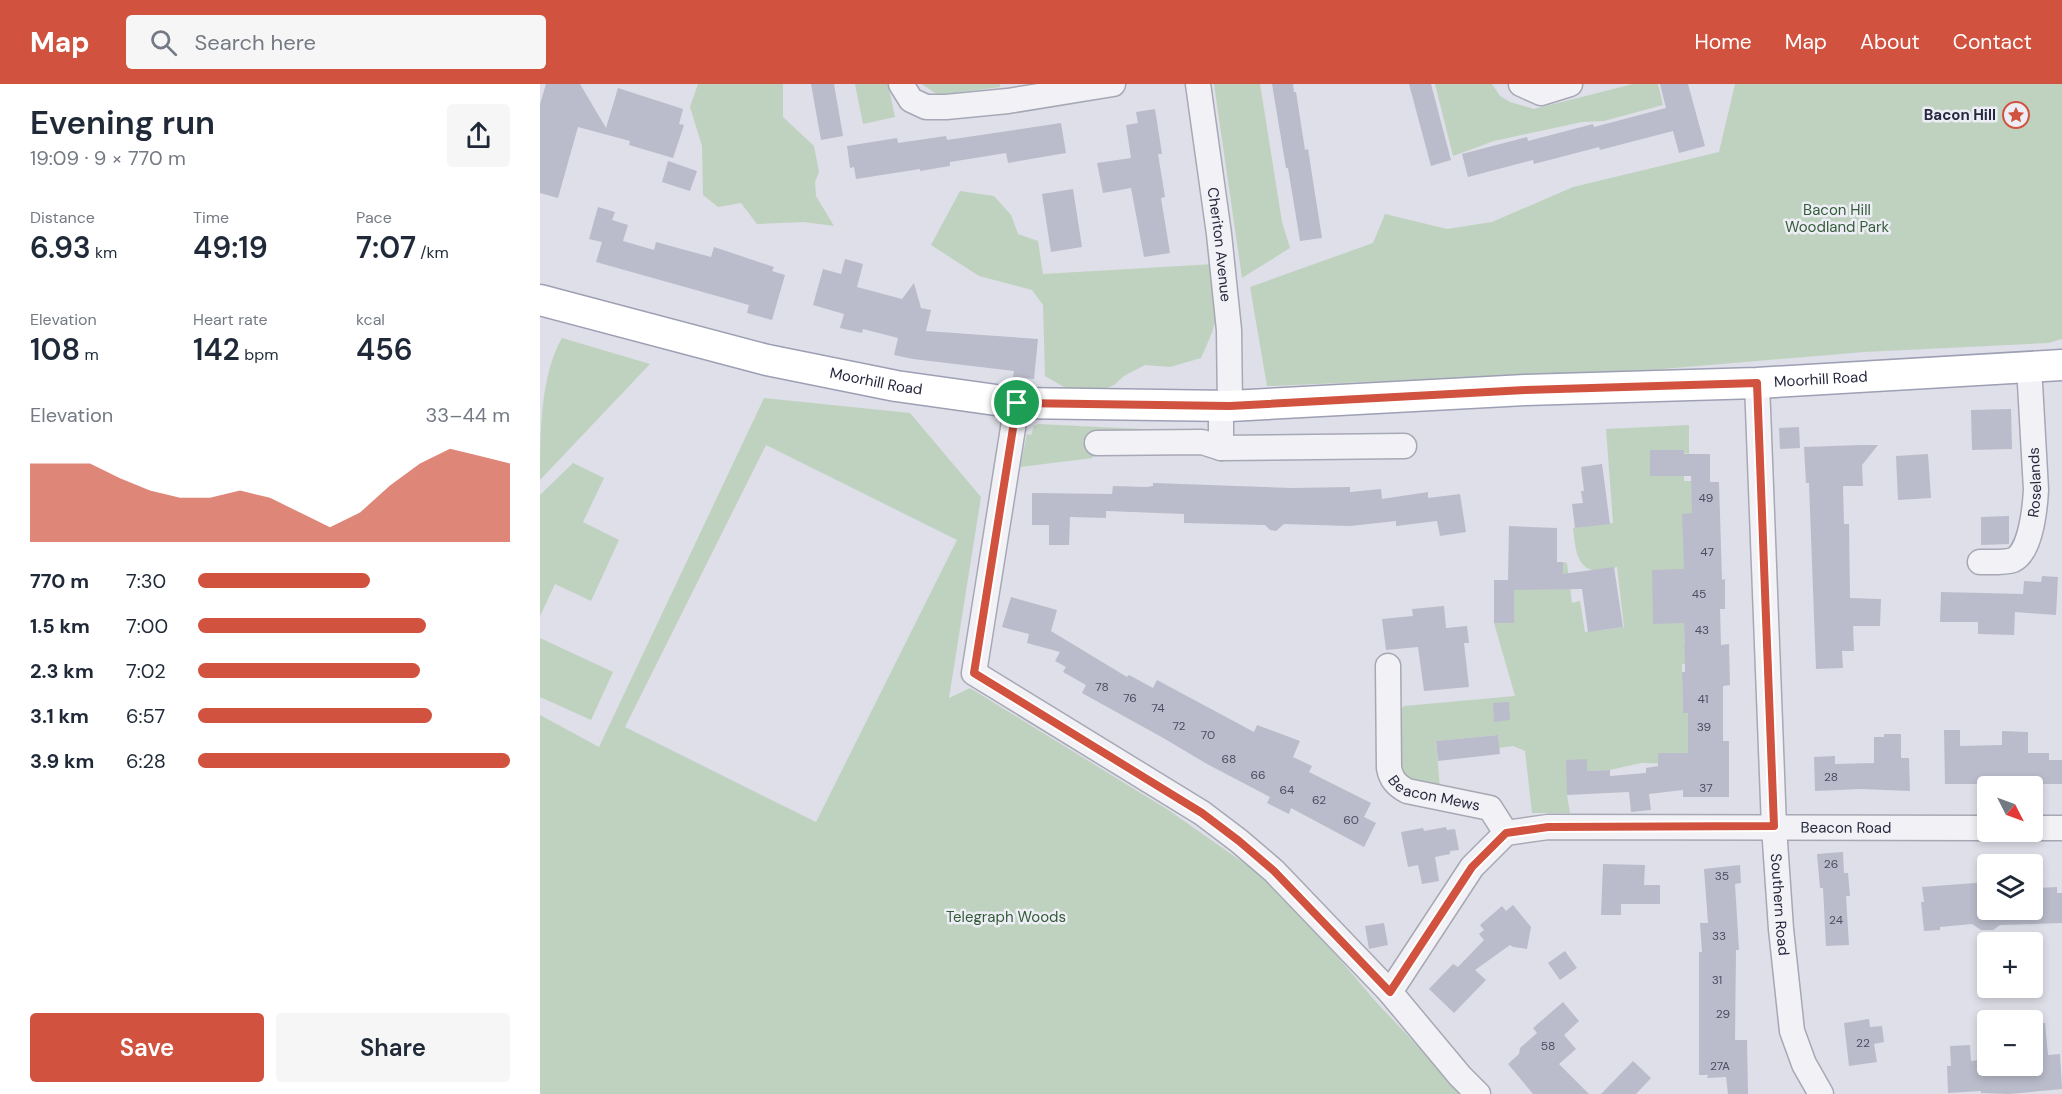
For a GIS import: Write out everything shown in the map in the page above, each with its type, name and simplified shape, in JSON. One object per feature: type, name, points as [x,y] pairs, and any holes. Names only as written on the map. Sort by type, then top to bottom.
[{"type":"main road","name":"Moorhill Road","points":[[540,300],[767,360],[896,386],[1017,403],[1225,406],[1525,390],[1757,383],[2062,364]]},
{"type":"street","points":[[901,84],[911,100],[926,108],[1008,101],[1113,84]]},
{"type":"street","name":"Cheriton Avenue","points":[[1198,84],[1219,234],[1229,330],[1225,406]]},
{"type":"street","points":[[1521,84],[1541,93],[1570,84]]},
{"type":"street","name":"Roselands","points":[[1980,562],[2014,560],[2026,545],[2035,508],[2036,490],[2029,366]]},
{"type":"street","name":"Southern Road","points":[[1757,383],[1774,826],[1781,929],[1792,1031],[1804,1065],[1821,1094]]},
{"type":"street","points":[[1017,403],[974,673],[1202,813],[1230,834],[1274,871],[1390,992],[1460,1077],[1478,1094]]},
{"type":"street","points":[[1221,448],[1225,406]]},
{"type":"street","points":[[1097,443],[1202,442],[1221,448],[1404,446]]},
{"type":"street","name":"Beacon Mews","points":[[1388,666],[1391,778],[1399,787],[1407,791],[1490,808],[1506,833]]},
{"type":"street","name":"Beacon Road","points":[[1506,833],[1548,827],[1977,828]]},
{"type":"street","points":[[2043,828],[2062,828]]},
{"type":"street","points":[[1390,992],[1472,867],[1506,833]]},
{"type":"green space","points":[[698,84],[783,84],[783,117],[814,146],[819,172],[815,182],[816,196],[834,226],[804,222],[757,224],[741,203],[718,207],[703,195],[702,146],[690,107]]},
{"type":"green space","points":[[855,84],[888,84],[895,117],[863,124]]},
{"type":"green space","points":[[922,84],[1000,84],[1000,87],[938,95]]},
{"type":"green space","points":[[1214,84],[1260,84],[1282,222],[1290,248],[1242,278]]},
{"type":"green space","points":[[1435,84],[1492,84],[1500,96],[1510,102],[1534,109],[1633,84],[1658,84],[1663,105],[1604,121],[1582,122],[1494,141],[1453,156]]},
{"type":"green space","name":"Bacon Hill Woodland Park","points":[[1735,84],[2062,84],[2062,339],[2048,343],[1864,352],[1651,370],[1267,386],[1250,287],[1373,243],[1385,214],[1447,229],[1492,222],[1573,187],[1719,152]]},
{"type":"green space","points":[[960,191],[994,196],[1011,215],[1018,234],[1038,241],[1043,274],[1214,264],[1217,312],[1212,333],[1201,358],[1170,367],[1145,365],[1124,376],[1114,385],[1083,398],[1045,376],[1043,305],[1032,290],[979,276],[931,245]]},
{"type":"green space","points":[[562,338],[650,364],[540,480],[541,425],[545,388],[549,370]]},
{"type":"green space","name":"Telegraph Woods","points":[[764,398],[910,413],[981,497],[949,698],[970,688],[1170,811],[1278,887],[1377,1003],[1463,1094],[540,1094],[540,715],[599,747]],"holes":[[[766,445],[957,540],[816,822],[625,727]]]},
{"type":"green space","points":[[1039,424],[1202,430],[1091,439],[1093,458],[1020,467],[1027,434],[1031,435],[1034,426]]},
{"type":"green space","points":[[1689,425],[1689,454],[1684,453],[1684,450],[1650,450],[1650,476],[1684,476],[1684,481],[1692,481],[1694,568],[1684,568],[1684,642],[1695,663],[1682,664],[1683,713],[1688,713],[1688,764],[1641,763],[1610,770],[1587,771],[1586,759],[1567,795],[1570,813],[1532,813],[1525,751],[1513,746],[1499,748],[1498,735],[1436,741],[1440,788],[1421,786],[1412,782],[1401,768],[1397,749],[1400,710],[1404,706],[1515,696],[1494,623],[1514,623],[1514,580],[1563,589],[1563,562],[1567,563],[1572,603],[1580,601],[1585,632],[1624,627],[1617,567],[1602,570],[1587,568],[1579,559],[1573,528],[1613,523],[1606,429]]},
{"type":"green space","points":[[573,463],[604,478],[583,522],[619,540],[591,601],[555,584],[540,616],[540,495]]},
{"type":"green space","points":[[540,638],[613,672],[591,720],[540,697]]},
{"type":"building","points":[[546,84],[580,84],[606,128],[618,88],[683,109],[679,124],[684,125],[673,158],[629,145],[630,141],[578,127],[558,198],[540,193],[540,104]]},
{"type":"building","points":[[811,84],[834,84],[843,136],[821,140]]},
{"type":"building","points":[[1272,84],[1293,84],[1294,92],[1296,92],[1305,150],[1308,149],[1322,238],[1300,241]]},
{"type":"building","points":[[1409,84],[1431,84],[1451,160],[1431,166]]},
{"type":"building","points":[[1660,84],[1688,84],[1705,146],[1679,153],[1673,131],[1600,150],[1599,147],[1534,164],[1533,160],[1468,177],[1462,154],[1527,137],[1528,141],[1593,124],[1594,127],[1666,108]]},
{"type":"building","points":[[1155,109],[1162,154],[1158,154],[1165,197],[1161,198],[1170,253],[1144,257],[1131,188],[1103,193],[1097,163],[1131,158],[1126,125],[1138,123],[1136,112]]},
{"type":"building","points":[[1061,123],[1066,153],[1008,163],[1006,153],[950,162],[950,166],[856,179],[854,167],[850,168],[847,146],[897,138],[898,143],[946,136],[947,140]]},
{"type":"building","points":[[668,161],[697,171],[690,191],[662,182]]},
{"type":"building","points":[[1073,189],[1082,247],[1051,252],[1042,194]]},
{"type":"building","points":[[598,207],[615,212],[612,220],[628,225],[623,241],[654,250],[656,242],[711,257],[714,247],[774,267],[772,271],[785,275],[772,320],[747,313],[749,305],[596,262],[602,242],[589,239]]},
{"type":"building","points":[[845,259],[863,264],[857,287],[902,299],[914,283],[921,308],[931,310],[926,331],[1038,339],[1034,379],[1013,377],[1014,371],[894,355],[898,338],[863,329],[862,333],[840,328],[844,314],[813,305],[823,269],[841,274]]},
{"type":"building","points":[[2011,409],[2012,449],[1972,450],[1971,410]]},
{"type":"building","points":[[1799,427],[1800,448],[1780,449],[1779,428]]},
{"type":"building","points":[[1878,445],[1862,465],[1863,486],[1843,486],[1844,524],[1849,524],[1850,598],[1881,599],[1880,626],[1853,626],[1854,651],[1842,651],[1843,668],[1816,669],[1809,483],[1806,483],[1804,447]]},
{"type":"building","points":[[1650,450],[1684,450],[1684,454],[1710,454],[1710,482],[1719,482],[1722,580],[1725,579],[1725,609],[1720,609],[1721,645],[1729,644],[1730,685],[1723,686],[1723,741],[1729,741],[1729,797],[1683,797],[1683,790],[1649,794],[1651,810],[1631,812],[1629,792],[1567,795],[1566,760],[1587,759],[1587,771],[1610,770],[1610,776],[1646,773],[1646,768],[1658,766],[1658,753],[1688,753],[1688,713],[1683,713],[1684,623],[1653,624],[1652,570],[1684,569],[1682,514],[1692,513],[1691,476],[1650,476]]},
{"type":"building","points":[[1928,454],[1931,498],[1898,500],[1896,456]]},
{"type":"building","points":[[1602,464],[1610,524],[1575,528],[1572,504],[1583,503],[1581,467]]},
{"type":"building","points":[[1153,483],[1292,488],[1350,487],[1350,492],[1381,489],[1382,499],[1428,492],[1428,498],[1460,494],[1466,532],[1440,536],[1437,521],[1396,526],[1396,521],[1350,526],[1284,524],[1276,531],[1270,530],[1265,525],[1184,523],[1184,514],[1106,511],[1106,518],[1070,517],[1069,545],[1049,545],[1049,525],[1032,525],[1032,493],[1112,494],[1113,486],[1147,487],[1153,486]]},
{"type":"building","points":[[2009,516],[2009,544],[1981,545],[1981,517]]},
{"type":"building","points":[[1509,526],[1557,528],[1557,562],[1563,562],[1563,574],[1614,567],[1623,627],[1588,632],[1582,589],[1514,590],[1514,623],[1494,623],[1494,580],[1508,580]]},
{"type":"building","points":[[2042,576],[2058,577],[2056,615],[2015,612],[2014,635],[1978,634],[1978,622],[1940,622],[1941,592],[2023,594],[2024,581],[2041,582]]},
{"type":"building","points":[[1011,597],[1057,610],[1051,631],[1127,677],[1129,675],[1153,688],[1157,680],[1254,732],[1257,725],[1300,741],[1293,757],[1312,766],[1309,772],[1371,803],[1364,817],[1376,823],[1364,847],[1291,808],[1289,814],[1267,803],[1270,797],[1082,693],[1086,685],[1063,672],[1066,667],[1055,661],[1060,652],[1027,643],[1029,634],[1002,627]]},
{"type":"building","points":[[1444,606],[1446,628],[1467,626],[1469,643],[1464,643],[1469,687],[1424,691],[1418,647],[1386,650],[1382,619],[1413,616],[1412,609]]},
{"type":"building","points":[[1509,702],[1510,720],[1494,722],[1493,703]]},
{"type":"building","points":[[1944,730],[1960,730],[1960,746],[2002,745],[2002,731],[2028,732],[2028,753],[2049,753],[2049,760],[2062,760],[2062,784],[2043,784],[2043,776],[1977,776],[1977,784],[1945,784]]},
{"type":"building","points":[[1884,734],[1901,734],[1901,758],[1909,758],[1910,791],[1861,789],[1815,791],[1814,757],[1835,756],[1835,764],[1874,763],[1874,737],[1884,737]]},
{"type":"building","points":[[1498,735],[1500,754],[1438,761],[1436,741]]},
{"type":"building","points":[[1446,827],[1447,830],[1455,829],[1459,850],[1435,857],[1439,881],[1422,884],[1418,865],[1408,867],[1401,832]]},
{"type":"building","points":[[1843,852],[1844,873],[1848,873],[1850,896],[1846,896],[1849,945],[1826,946],[1823,888],[1820,888],[1817,854]]},
{"type":"building","points":[[1603,864],[1645,865],[1644,885],[1660,885],[1660,904],[1621,904],[1621,915],[1601,915]]},
{"type":"building","points":[[1740,865],[1741,883],[1735,884],[1739,950],[1736,950],[1735,1040],[1747,1040],[1748,1094],[1728,1094],[1726,1077],[1707,1078],[1708,1075],[1699,1075],[1699,952],[1702,952],[1700,923],[1708,923],[1704,869]]},
{"type":"building","points":[[1977,883],[1977,920],[2043,920],[2043,888],[2057,887],[2057,893],[2062,893],[2062,923],[2000,925],[1993,930],[1981,930],[1972,924],[1924,931],[1922,887]]},
{"type":"building","points":[[1513,905],[1531,927],[1527,949],[1510,945],[1475,970],[1486,980],[1454,1013],[1429,989],[1453,964],[1458,967],[1484,940],[1479,934],[1484,930],[1480,925],[1502,906],[1506,911]]},
{"type":"building","points":[[1384,923],[1388,945],[1369,949],[1365,926]]},
{"type":"building","points":[[1565,951],[1577,968],[1560,980],[1548,963]]},
{"type":"building","points":[[1563,1002],[1579,1021],[1564,1035],[1576,1049],[1559,1064],[1589,1094],[1533,1094],[1508,1064],[1519,1054],[1520,1048],[1537,1033],[1533,1028]]},
{"type":"building","points":[[1869,1019],[1870,1027],[1882,1026],[1884,1042],[1874,1044],[1877,1062],[1849,1066],[1844,1023]]},
{"type":"building","points":[[2043,1023],[2045,1023],[2048,1055],[2060,1054],[2062,1089],[2009,1094],[1981,1093],[1981,1091],[1948,1093],[1947,1066],[1951,1066],[1950,1046],[1970,1045],[1971,1061],[1977,1060],[1977,1076],[2043,1076]]},
{"type":"building","points":[[1633,1061],[1651,1078],[1636,1094],[1601,1094]]},
{"type":"place","name":"Bacon Hill","points":[[2016,115]]},
{"type":"route","points":[[1757,383],[1774,826],[1548,827],[1506,833],[1472,867],[1390,992],[1274,871],[1239,841],[1202,813],[974,673],[1017,403],[1230,406],[1525,390],[1757,383]]}]
